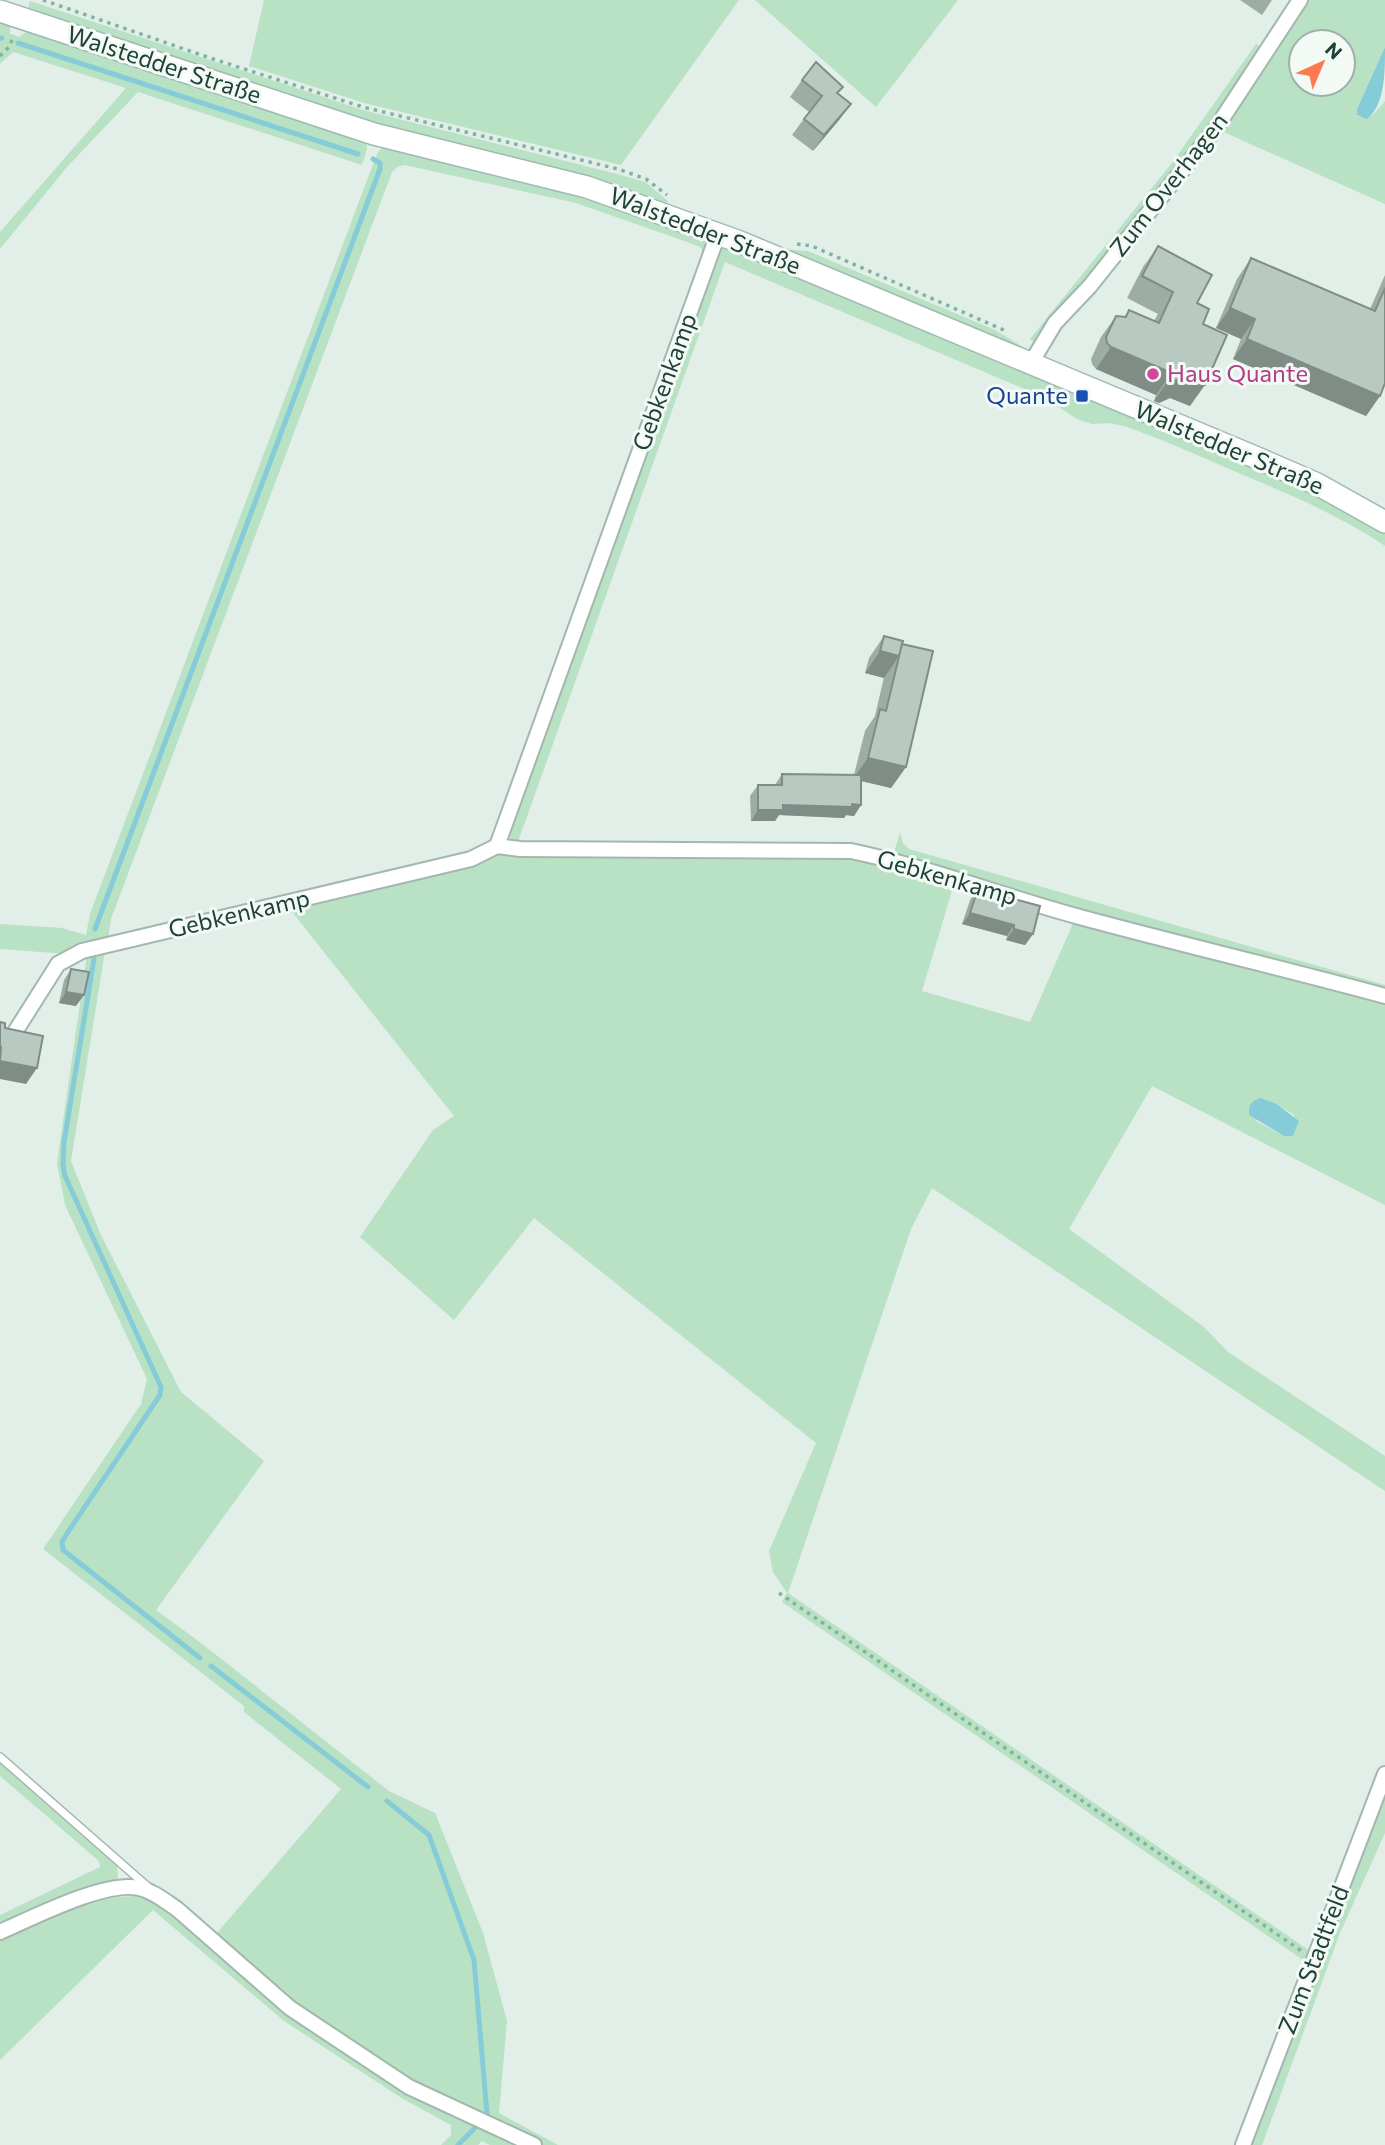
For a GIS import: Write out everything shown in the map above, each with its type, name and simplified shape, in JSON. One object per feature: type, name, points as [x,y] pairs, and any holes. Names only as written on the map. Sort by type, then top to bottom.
[{"type":"main road","name":"Walstedder Straße","points":[[10,15],[374,134],[587,187],[718,234],[1317,484],[1385,522]]},
{"type":"street","name":"Zum Overhagen","points":[[1031,363],[1055,323],[1111,260],[1216,128],[1300,0]]},
{"type":"street","name":"Gebkenkamp","points":[[497,846],[718,234]]},
{"type":"street","name":"Gebkenkamp","points":[[15,1032],[58,964],[82,951],[471,859],[497,846],[533,849],[850,850],[890,859],[1075,916],[1263,962],[1385,996]]},
{"type":"street","name":"Zum Stadtfeld","points":[[1243,2145],[1385,1774]]},
{"type":"street","points":[[0,1932],[78,1899],[110,1890],[139,1888],[177,1909],[290,2008],[409,2087],[534,2145]]},
{"type":"lane","points":[[0,1757],[156,1895]]},
{"type":"path","points":[[43,0],[363,107],[618,169],[646,179],[669,197]]},
{"type":"path","points":[[0,56],[9,47],[10,15]]},
{"type":"path","points":[[779,1593],[1314,1960]]},
{"type":"green space","points":[[264,0],[739,0],[621,165],[364,103],[249,66]]},
{"type":"green space","points":[[755,0],[958,0],[876,107]]},
{"type":"green space","points":[[1305,0],[1385,0],[1385,47],[1357,109],[1357,115],[1373,115],[1385,101],[1385,204],[1219,130]]},
{"type":"green space","points":[[30,1],[363,110],[645,182],[668,201],[667,203],[598,181],[400,131],[27,11]]},
{"type":"green space","points":[[0,18],[10,27],[10,34],[19,37],[28,31],[366,142],[367,149],[362,165],[138,92],[67,167],[0,249],[0,232],[126,88],[13,52],[0,64]]},
{"type":"green space","points":[[1256,44],[1264,48],[1211,126],[1037,345],[1030,339],[1172,163]]},
{"type":"green space","points":[[383,146],[588,193],[709,239],[707,257],[700,247],[576,203],[405,165],[397,167],[392,172],[111,919],[108,939],[68,954],[0,949],[0,924],[62,928],[86,935],[90,914],[377,154]]},
{"type":"green space","points":[[724,247],[1314,492],[1385,531],[1385,546],[1331,514],[1182,448],[1127,427],[1110,423],[1092,424],[1077,419],[1020,387],[725,262],[519,839],[521,843],[517,844],[507,834],[718,252]]},
{"type":"green space","points":[[780,249],[808,251],[995,330],[1031,352]]},
{"type":"green space","points":[[900,832],[903,843],[909,849],[1385,985],[1385,991],[1036,898],[893,856]]},
{"type":"green space","points":[[501,854],[852,855],[954,884],[922,991],[1030,1022],[1074,921],[1385,1001],[1385,1205],[1152,1086],[1069,1229],[1204,1327],[1228,1352],[1385,1456],[1385,1491],[932,1188],[911,1229],[788,1593],[1310,1951],[1306,1962],[782,1602],[787,1593],[773,1572],[769,1551],[816,1443],[534,1218],[454,1320],[360,1237],[433,1130],[454,1116],[293,913],[274,913]],"holes":[[[1261,1098],[1294,1115],[1293,1136],[1284,1136],[1256,1121]]]},
{"type":"green space","points":[[105,951],[71,1161],[100,1233],[181,1392],[264,1461],[156,1610],[389,1791],[435,1813],[483,1933],[507,2021],[499,2113],[558,2145],[542,2145],[498,2120],[412,2082],[293,2003],[216,1934],[341,1789],[244,1712],[244,1706],[43,1549],[141,1404],[147,1379],[65,1205],[57,1163],[87,955]]},
{"type":"green space","points":[[0,1762],[117,1864],[118,1878],[111,1885],[0,1927],[0,1915],[100,1867],[99,1861],[0,1776]]},
{"type":"green space","points":[[1385,1789],[1385,1833],[1340,1933],[1262,2145],[1249,2145]]},
{"type":"green space","points":[[135,1896],[160,1903],[289,2011],[522,2145],[490,2145],[482,2141],[478,2145],[441,2145],[451,2135],[451,2125],[403,2099],[284,2021],[153,1910],[0,2060],[0,1937],[82,1905]]},
{"type":"water","points":[[1385,47],[1381,97],[1367,119],[1357,115],[1357,109]]},
{"type":"water","points":[[1261,1098],[1277,1104],[1299,1121],[1293,1136],[1284,1136],[1249,1115],[1251,1104]]},
{"type":"building","points":[[816,62],[843,87],[837,93],[851,104],[824,135],[804,119],[822,96],[802,80]]},
{"type":"building","points":[[1158,246],[1212,275],[1197,303],[1209,309],[1203,324],[1227,335],[1205,385],[1185,376],[1174,381],[1169,379],[1172,373],[1107,343],[1106,337],[1116,316],[1126,317],[1129,310],[1159,323],[1173,292],[1142,276]]},
{"type":"building","points":[[1251,258],[1375,311],[1385,288],[1385,383],[1380,396],[1247,339],[1255,319],[1230,308]]},
{"type":"building","points":[[884,636],[903,641],[899,656],[880,651]]},
{"type":"building","points":[[902,644],[933,651],[906,767],[868,758],[880,709],[886,711]]},
{"type":"building","points":[[782,774],[861,775],[861,805],[783,805],[783,810],[758,810],[758,785],[782,785]]},
{"type":"building","points":[[978,889],[1040,906],[1033,934],[1014,929],[1014,925],[970,913]]},
{"type":"building","points":[[71,969],[89,972],[84,995],[66,992]]},
{"type":"building","points":[[0,1022],[5,1023],[5,1028],[43,1036],[37,1068],[0,1061]]},
{"type":"waterway","points":[[18,43],[358,154]]},
{"type":"waterway","points":[[95,929],[380,169],[380,163],[373,159]]},
{"type":"waterway","points":[[94,959],[64,1142],[63,1165],[65,1176],[161,1387],[160,1395],[66,1535],[62,1542],[63,1550],[200,1658]]},
{"type":"waterway","points":[[211,1666],[368,1787]]},
{"type":"waterway","points":[[387,1801],[429,1835],[474,1960],[487,2114]]},
{"type":"waterway","points":[[458,2145],[476,2127]]},
{"type":"place","name":"Haus Quante","points":[[1153,374]]},
{"type":"place","name":"Quante","points":[[1082,396]]}]
